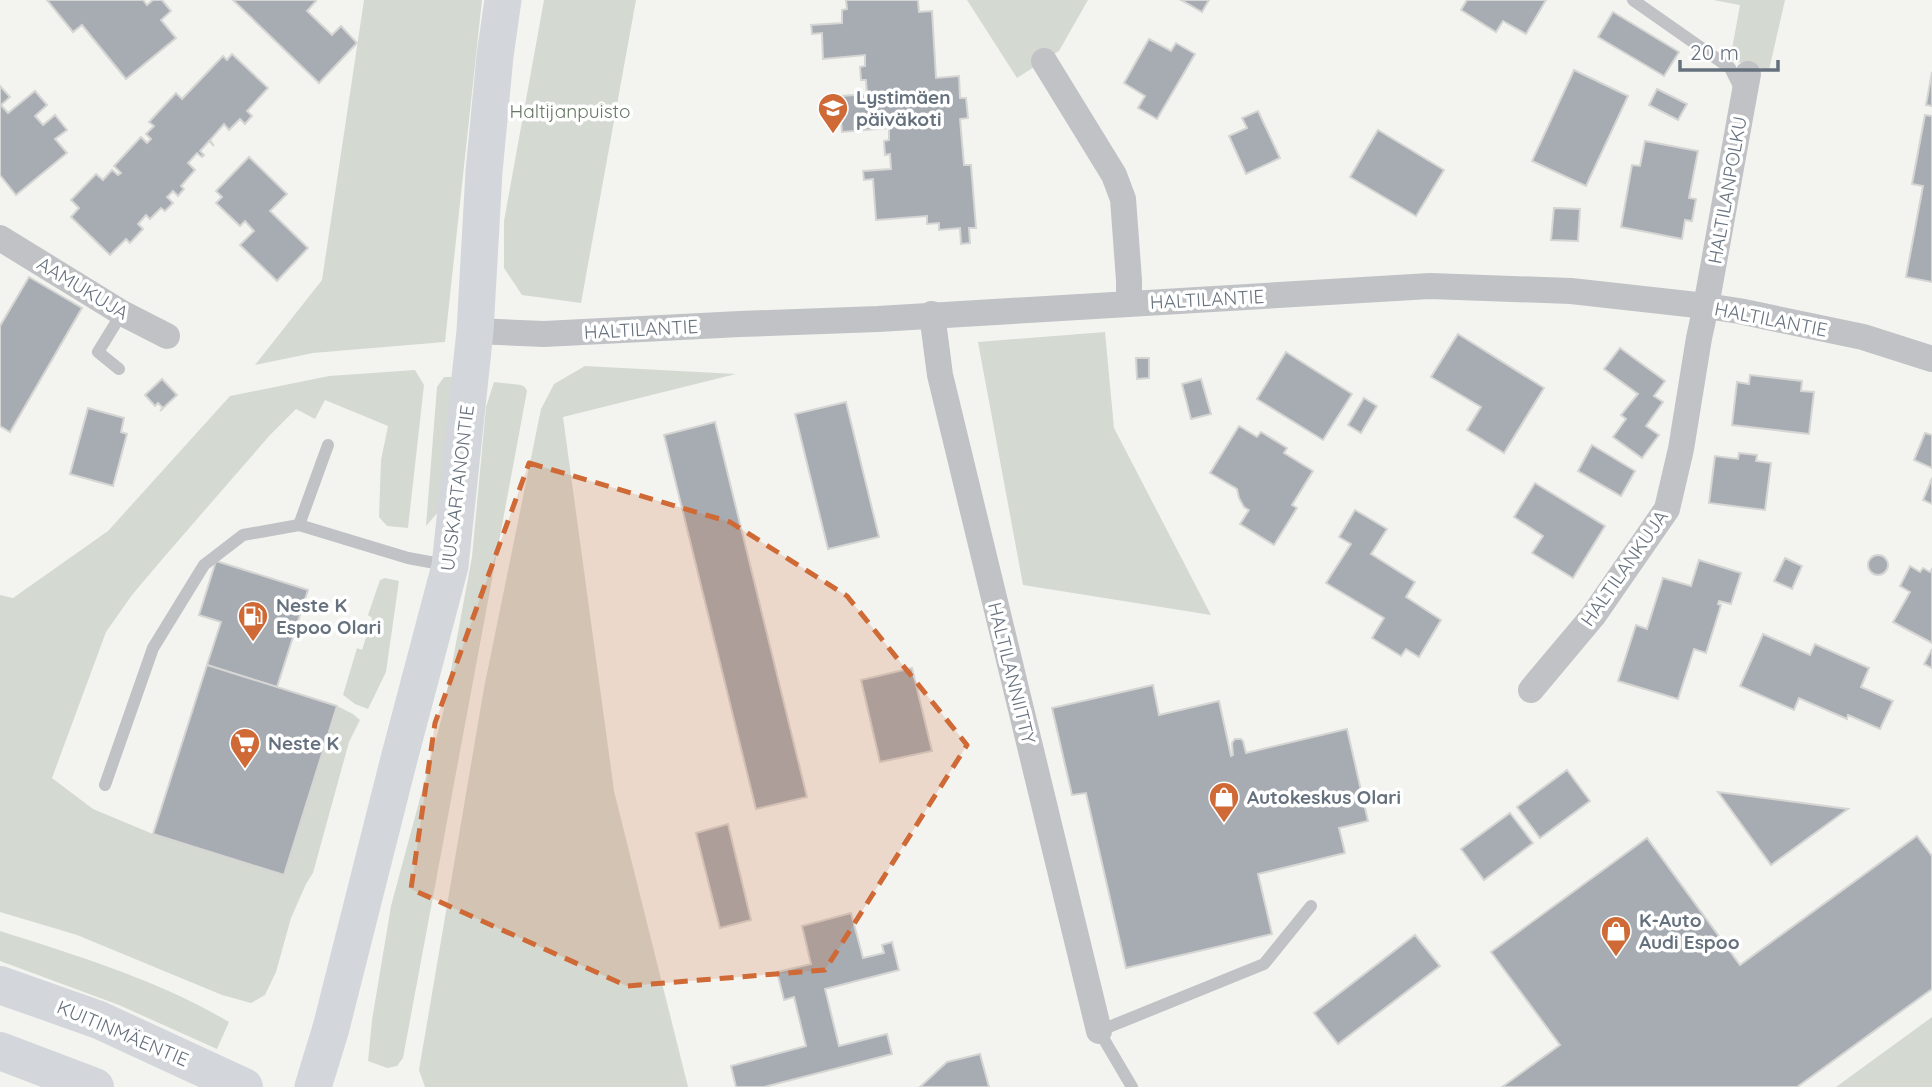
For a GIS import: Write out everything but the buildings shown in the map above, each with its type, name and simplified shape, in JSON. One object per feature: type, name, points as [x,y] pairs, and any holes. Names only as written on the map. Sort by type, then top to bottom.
[{"type":"main road","name":"UUSKARTANONTIE","points":[[313,1087],[331,1028],[450,566],[475,331],[484,173],[503,0]]},
{"type":"main road","name":"KUITINMÄENTIE","points":[[0,985],[99,1020],[244,1087]]},
{"type":"main road","points":[[0,1051],[95,1087]]},
{"type":"street","points":[[1044,61],[1114,175],[1123,199],[1129,303]]},
{"type":"street","name":"HALTILANPOLKU","points":[[1706,306],[1746,85]]},
{"type":"street","name":"AAMUKUJA","points":[[0,238],[122,313],[167,336]]},
{"type":"street","name":"HALTILANTIE","points":[[475,331],[544,334],[1430,286],[1571,291],[1706,306],[1863,337],[1932,359]]},
{"type":"street","name":"HALTILANKUJA","points":[[1531,690],[1593,616],[1667,509],[1681,449],[1706,306]]},
{"type":"street","name":"HALTILANNIITTY","points":[[932,314],[940,375],[1099,1031]]},
{"type":"lane","points":[[1633,0],[1730,68],[1746,85]]},
{"type":"lane","points":[[119,369],[98,352],[122,313]]},
{"type":"lane","points":[[299,525],[328,445]]},
{"type":"lane","points":[[105,785],[153,648],[204,565],[243,535],[299,525],[408,558],[450,566]]},
{"type":"lane","points":[[1132,1087],[1099,1031],[1264,964],[1311,906]]},
{"type":"highlighted area","points":[[529,463],[730,522],[847,596],[967,745],[825,970],[627,986],[411,889],[435,723]]},
{"type":"green space","points":[[364,0],[482,0],[445,342],[313,353],[255,365],[322,280]]},
{"type":"green space","name":"Haltijanpuisto","points":[[544,0],[636,0],[581,303],[522,295],[504,268],[504,221]]},
{"type":"green space","points":[[967,0],[1088,0],[1059,51],[1017,78]]},
{"type":"green space","points":[[1713,0],[1785,0],[1769,70],[1730,60],[1740,5]]},
{"type":"green space","points":[[1105,332],[1114,428],[1211,615],[1023,585],[978,342]]},
{"type":"green space","points":[[585,366],[736,374],[563,417],[614,791],[688,1087],[425,1087],[419,1070],[484,688],[541,409],[554,384]]},
{"type":"green space","points":[[415,370],[424,385],[408,528],[387,526],[379,517],[381,460],[388,426],[325,400],[315,419],[296,409],[270,435],[165,556],[132,595],[106,632],[52,778],[93,809],[153,834],[283,875],[337,706],[360,720],[349,742],[313,873],[291,918],[276,972],[265,995],[251,1003],[222,995],[77,935],[0,912],[0,595],[13,598],[108,531],[230,396],[329,376]]},
{"type":"green space","points":[[444,377],[452,377],[439,511],[426,526],[437,387]]},
{"type":"green space","points":[[494,382],[521,385],[527,391],[403,1058],[397,1066],[387,1068],[368,1061],[372,1020],[391,906],[443,713],[472,557],[486,407]]},
{"type":"green space","points":[[385,578],[399,581],[386,672],[368,709],[343,695],[357,648],[362,650],[372,618],[368,615],[380,580]]},
{"type":"green space","points":[[0,931],[117,970],[202,1007],[229,1022],[217,1049],[119,1005],[0,961]]},
{"type":"green space","points":[[1932,1017],[1932,1087],[1836,1087]]},
{"type":"place","name":"Lystimäen päiväkoti","points":[[833,135]]},
{"type":"place","name":"Neste K Espoo Olari","points":[[253,643]]},
{"type":"place","name":"Neste K","points":[[245,770]]},
{"type":"place","name":"Autokeskus Olari","points":[[1224,824]]},
{"type":"place","name":"K-Auto Audi Espoo","points":[[1616,958]]}]
